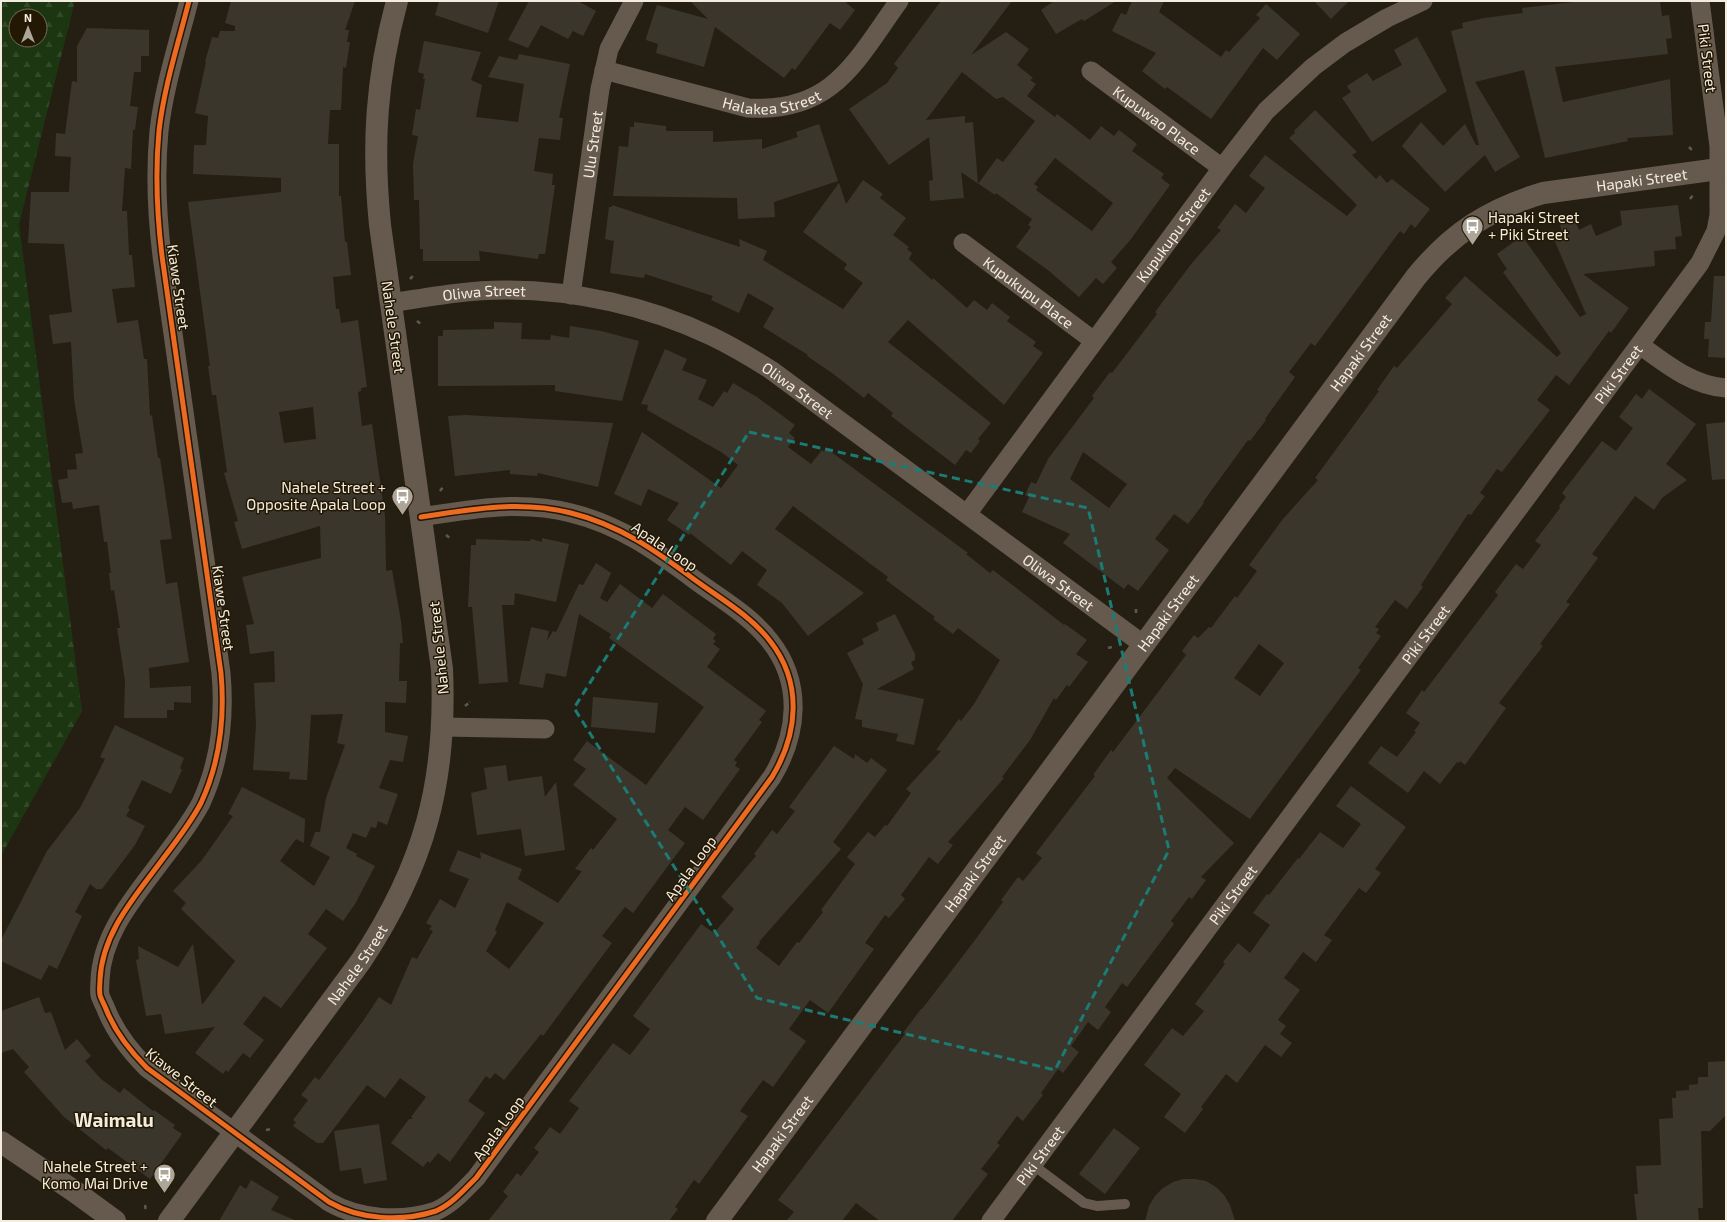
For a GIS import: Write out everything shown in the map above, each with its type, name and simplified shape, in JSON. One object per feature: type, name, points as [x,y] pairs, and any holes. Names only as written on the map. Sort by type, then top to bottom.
[{"type":"street","name":"Kiawe Street","points":[[189,1],[173,63],[159,131],[157,202],[162,256],[221,673],[223,718],[217,757],[200,803],[184,831],[125,909],[117,923],[105,953],[101,972],[100,995],[110,1020],[119,1036],[131,1052],[147,1068],[235,1132]]},
{"type":"street","name":"Nahele Street","points":[[169,1221],[361,961],[393,910],[408,878],[425,831],[437,778],[443,727],[442,669],[380,225],[375,150],[379,87],[384,52],[397,1]]},
{"type":"street","name":"Ulu Street","points":[[571,294],[596,109],[604,70],[609,49],[634,1]]},
{"type":"street","name":"Halakea Street","points":[[604,70],[748,108],[768,109],[795,105],[823,93],[835,84],[855,62],[899,1]]},
{"type":"street","name":"Kupukupu Street","points":[[967,514],[1222,168],[1266,112],[1313,67],[1361,33],[1387,18],[1423,1]]},
{"type":"street","name":"Piki Street","points":[[991,1221],[1700,264],[1716,231],[1719,215],[1722,169],[1700,1]]},
{"type":"street","name":"Kupuwao Place","points":[[1091,71],[1222,168]]},
{"type":"street","name":"Hapaki Street","points":[[717,1221],[1416,277],[1438,251],[1456,235],[1494,211],[1518,200],[1543,193],[1722,169]]},
{"type":"street","name":"Kupukupu Place","points":[[963,243],[1094,341]]},
{"type":"street","name":"Oliwa Street","points":[[391,303],[466,293],[505,290],[571,294],[645,310],[710,336],[742,352],[772,370],[1144,645]]},
{"type":"street","points":[[1640,345],[1676,371],[1706,384],[1726,388]]},
{"type":"street","name":"Apala Loop","points":[[235,1132],[329,1202],[343,1210],[379,1219],[405,1219],[436,1211],[449,1203],[462,1193],[476,1178],[702,873],[772,777],[783,760],[789,743],[794,712],[792,691],[781,658],[770,641],[744,616],[649,546],[625,532],[599,521],[571,512],[548,508],[494,506],[421,517]]},
{"type":"street","points":[[443,727],[545,729]]},
{"type":"street","points":[[1,1142],[74,1191],[115,1221]]},
{"type":"lane","points":[[1033,1165],[1084,1203],[1097,1206],[1125,1204]]},
{"type":"path","points":[[1689,147],[1692,150]]},
{"type":"path","points":[[1690,199],[1693,195]]},
{"type":"path","points":[[410,279],[414,275]]},
{"type":"path","points":[[417,321],[421,324]]},
{"type":"path","points":[[440,491],[443,487]]},
{"type":"path","points":[[446,535],[450,538]]},
{"type":"path","points":[[1136,609],[1136,614]]},
{"type":"path","points":[[1108,648],[1112,647]]},
{"type":"path","points":[[466,706],[470,702]]},
{"type":"path","points":[[266,1130],[272,1129]]},
{"type":"path","points":[[145,1206],[146,1211]]},
{"type":"highlighted area","points":[[749,432],[1088,508],[1169,850],[1055,1070],[757,998],[574,708]]},
{"type":"green space","points":[[1,1],[75,1],[19,224],[82,711],[1,856]]},
{"type":"building","points":[[231,1],[355,1],[345,30],[349,30],[347,42],[350,42],[346,68],[343,67],[341,110],[330,110],[328,144],[339,144],[339,196],[341,196],[345,242],[347,242],[351,275],[333,277],[336,309],[339,309],[341,323],[358,320],[367,387],[361,388],[361,391],[358,392],[362,426],[372,424],[385,516],[386,571],[392,570],[401,621],[403,643],[400,643],[399,681],[407,681],[406,703],[385,702],[385,732],[408,736],[403,762],[390,760],[379,788],[398,794],[387,825],[378,821],[376,828],[371,827],[366,838],[353,833],[346,848],[357,854],[356,856],[375,866],[355,904],[343,921],[326,909],[308,934],[327,948],[281,1008],[264,996],[243,1024],[264,1040],[250,1058],[243,1053],[228,1072],[226,1070],[223,1074],[195,1053],[215,1027],[165,1034],[161,1014],[146,1016],[136,960],[139,959],[138,946],[178,967],[193,944],[202,1005],[235,961],[181,909],[186,903],[173,891],[202,860],[233,816],[228,814],[242,787],[305,819],[304,843],[296,839],[280,861],[314,886],[330,857],[310,846],[315,832],[320,832],[326,798],[345,745],[337,743],[343,714],[311,715],[307,780],[289,779],[290,772],[253,770],[256,725],[254,683],[275,682],[274,651],[250,654],[246,625],[254,624],[242,577],[321,558],[320,526],[242,549],[234,522],[238,521],[224,473],[227,472],[216,395],[212,395],[208,366],[210,366],[188,202],[281,192],[281,178],[193,174],[194,145],[206,145],[208,116],[195,113],[205,62],[212,37],[218,38],[220,31],[235,31],[235,26],[225,23]],"holes":[[[313,407],[316,439],[284,443],[279,412]]]},
{"type":"building","points":[[439,1],[499,1],[488,33],[435,15]]},
{"type":"building","points":[[529,1],[578,1],[596,11],[583,36],[573,31],[568,39],[541,25],[528,48],[508,40]]},
{"type":"building","points":[[690,1],[844,1],[855,10],[840,30],[830,23],[795,70],[792,68],[784,78],[715,27],[704,67],[656,53],[658,44],[646,40],[646,38],[657,5],[708,19]]},
{"type":"building","points":[[941,1],[1012,1],[971,55],[1006,32],[1029,49],[1017,65],[1033,78],[1030,80],[1036,84],[1027,96],[1055,117],[1057,114],[1090,140],[1101,126],[1114,136],[1119,130],[1137,144],[1132,151],[1164,174],[1161,178],[1170,185],[1131,239],[1111,262],[1117,268],[1103,284],[1096,278],[1079,297],[1049,271],[1016,247],[1031,227],[1028,225],[1032,219],[996,193],[995,195],[978,184],[997,158],[1003,162],[1035,121],[1003,97],[996,99],[962,72],[926,120],[965,116],[965,123],[973,122],[978,183],[961,172],[964,198],[930,201],[929,181],[933,180],[929,137],[889,165],[849,109],[887,83],[898,68],[894,64]],"holes":[[[1055,158],[1113,203],[1092,231],[1036,190],[1038,187],[1034,184]]]},
{"type":"building","points":[[1054,1],[1116,1],[1084,21],[1082,19],[1056,34],[1041,10]]},
{"type":"building","points":[[1132,1],[1164,1],[1159,12],[1221,57],[1226,50],[1229,52],[1260,18],[1256,15],[1266,4],[1300,34],[1277,60],[1263,48],[1211,119],[1167,87],[1165,89],[1142,71],[1156,53],[1112,31],[1121,13],[1126,15]]},
{"type":"building","points":[[1314,1],[1349,1],[1331,19]]},
{"type":"building","points":[[1574,1],[1660,1],[1662,16],[1669,15],[1672,38],[1666,39],[1668,54],[1555,67],[1563,102],[1670,79],[1673,135],[1627,138],[1628,141],[1545,158],[1524,70],[1475,82],[1520,157],[1495,172],[1485,155],[1445,192],[1402,146],[1421,122],[1443,146],[1465,124],[1476,145],[1479,145],[1451,31],[1463,28],[1462,23],[1484,18],[1523,13],[1522,8]]},
{"type":"building","points":[[87,28],[149,30],[149,56],[141,56],[141,72],[134,72],[130,106],[138,107],[135,130],[133,129],[131,169],[125,168],[122,211],[127,211],[129,255],[132,255],[135,287],[112,289],[117,323],[138,320],[144,359],[147,359],[150,416],[152,415],[158,458],[160,458],[172,539],[160,540],[166,584],[177,582],[189,662],[149,668],[150,688],[191,686],[191,703],[174,702],[174,710],[167,710],[167,718],[124,718],[125,681],[117,628],[120,628],[114,590],[111,591],[109,573],[111,573],[107,542],[104,542],[99,505],[73,509],[72,502],[62,503],[58,480],[68,478],[67,470],[77,469],[75,454],[83,453],[74,399],[71,342],[53,344],[49,315],[72,312],[64,244],[28,243],[31,192],[69,192],[71,157],[55,156],[56,133],[65,134],[72,81],[77,82],[77,46]]},
{"type":"building","points":[[1417,37],[1447,91],[1372,142],[1342,98],[1351,92],[1347,86],[1367,73],[1373,81],[1402,65],[1394,50]]},
{"type":"building","points":[[424,41],[481,52],[471,80],[482,85],[476,117],[518,122],[524,84],[488,77],[499,56],[517,60],[519,54],[570,64],[559,118],[563,118],[560,140],[539,138],[534,171],[553,174],[552,185],[555,185],[545,254],[539,254],[538,259],[479,251],[480,261],[423,261],[423,249],[420,249],[419,200],[414,200],[413,164],[418,136],[412,135],[416,109],[420,110],[425,79],[423,79],[424,74],[418,72]]},
{"type":"building","points":[[1315,110],[1357,152],[1352,155],[1376,179],[1380,175],[1387,183],[1392,179],[1430,209],[1415,228],[1411,224],[1404,234],[1400,231],[1315,346],[1311,343],[1289,372],[1295,377],[1265,419],[1266,420],[1250,441],[1248,440],[1188,524],[1174,514],[1155,539],[1169,550],[1138,591],[1128,584],[1124,589],[1063,543],[1070,534],[1022,512],[1029,497],[1025,495],[1031,482],[1036,484],[1048,459],[1094,398],[1092,396],[1110,372],[1112,373],[1157,314],[1155,312],[1192,263],[1221,230],[1217,228],[1235,204],[1246,213],[1265,188],[1249,176],[1265,155],[1347,216],[1357,205],[1289,138],[1295,133],[1294,131]],"holes":[[[1083,452],[1127,484],[1109,508],[1070,479]]]},
{"type":"building","points":[[634,122],[666,126],[666,131],[713,131],[713,142],[762,139],[762,149],[798,137],[796,132],[819,124],[838,181],[774,202],[775,217],[738,219],[737,198],[613,196],[619,146],[628,147],[630,127],[634,127]]},
{"type":"building","points":[[863,180],[883,194],[880,198],[906,218],[893,235],[909,247],[907,249],[912,253],[909,259],[967,308],[974,300],[987,310],[992,303],[1010,317],[1007,321],[1036,342],[1033,346],[1043,353],[1004,405],[908,320],[888,342],[991,423],[978,439],[980,441],[971,453],[966,450],[955,465],[891,416],[893,413],[868,393],[864,398],[807,356],[808,355],[763,327],[774,308],[748,293],[739,313],[711,300],[713,296],[645,274],[644,278],[610,273],[614,241],[605,239],[609,207],[612,207],[612,205],[740,247],[739,239],[767,251],[763,260],[843,309],[863,283],[844,269],[847,264],[803,232],[839,183],[846,204]]},
{"type":"building","points":[[1678,205],[1682,236],[1675,237],[1676,249],[1654,251],[1655,266],[1583,274],[1629,308],[1611,333],[1609,331],[1569,385],[1556,375],[1537,400],[1550,410],[1502,472],[1497,469],[1480,493],[1485,496],[1471,515],[1468,514],[1421,585],[1423,587],[1407,609],[1395,600],[1375,627],[1379,629],[1376,633],[1381,636],[1358,668],[1361,670],[1250,819],[1175,768],[1167,778],[1234,843],[1201,877],[1206,880],[1192,899],[1189,897],[1171,921],[1174,924],[1127,987],[1122,983],[1105,1007],[1111,1012],[1098,1030],[1088,1022],[1071,1046],[1079,1052],[1063,1073],[1058,1069],[1041,1093],[1043,1095],[1023,1121],[1017,1116],[997,1143],[1000,1145],[981,1169],[988,1174],[952,1221],[880,1221],[856,1203],[842,1221],[786,1221],[794,1212],[778,1200],[905,1034],[903,1033],[921,1009],[972,944],[1003,902],[1001,900],[1018,877],[1023,881],[1042,858],[1036,853],[1095,776],[1093,775],[1111,750],[1113,752],[1186,655],[1182,651],[1194,635],[1198,638],[1209,627],[1211,628],[1235,596],[1237,598],[1257,571],[1249,565],[1283,519],[1318,480],[1315,478],[1379,391],[1377,390],[1394,366],[1397,368],[1452,304],[1445,298],[1465,276],[1557,357],[1561,353],[1503,272],[1507,269],[1497,254],[1522,236],[1580,317],[1586,314],[1553,237],[1562,233],[1560,224],[1574,218],[1579,230],[1591,224],[1596,236],[1622,225],[1620,211]],"holes":[[[1259,644],[1284,663],[1260,696],[1234,678]]]},
{"type":"building","points":[[1714,276],[1726,276],[1726,358],[1708,357],[1709,339],[1704,339],[1705,322],[1711,322]]},
{"type":"building","points":[[494,322],[522,323],[521,339],[550,340],[551,335],[569,338],[570,326],[601,331],[639,341],[622,401],[555,391],[555,385],[438,386],[438,336],[443,336],[443,330],[494,329]]},
{"type":"building","points":[[665,349],[687,359],[682,370],[707,380],[698,399],[713,407],[724,391],[727,393],[733,383],[757,397],[795,425],[789,433],[795,438],[788,447],[811,464],[822,450],[824,452],[826,448],[968,553],[966,554],[990,573],[993,570],[1064,625],[1065,624],[1087,640],[1076,654],[1088,662],[1069,687],[1067,685],[1056,700],[1054,698],[1030,740],[1002,777],[1004,778],[948,842],[953,845],[938,864],[929,857],[901,895],[905,899],[889,918],[885,915],[865,943],[874,949],[828,1013],[810,1000],[789,1029],[806,1041],[773,1087],[763,1080],[740,1111],[748,1116],[699,1184],[694,1180],[675,1207],[678,1209],[669,1221],[488,1221],[508,1196],[503,1192],[517,1173],[521,1176],[539,1152],[534,1148],[550,1127],[560,1134],[579,1108],[569,1101],[613,1043],[630,1055],[650,1029],[633,1016],[701,924],[714,933],[734,909],[721,897],[756,856],[754,854],[772,830],[777,834],[795,811],[789,807],[834,746],[854,759],[855,754],[867,763],[871,758],[887,770],[833,842],[841,849],[759,942],[760,943],[756,948],[779,966],[797,942],[799,943],[823,912],[821,910],[855,864],[847,857],[868,832],[875,837],[885,825],[887,826],[911,793],[906,789],[941,751],[936,750],[959,719],[961,721],[974,704],[1000,660],[958,628],[953,634],[933,619],[935,617],[886,580],[888,577],[793,506],[775,529],[864,593],[808,636],[782,603],[757,585],[767,570],[742,551],[731,565],[690,533],[689,535],[667,520],[679,503],[648,489],[641,506],[614,494],[642,432],[721,488],[738,465],[721,452],[647,410],[648,405],[641,404]]},
{"type":"building","points":[[1649,389],[1696,424],[1666,464],[1687,480],[1662,498],[1654,510],[1635,496],[1592,554],[1598,558],[1566,602],[1570,604],[1540,644],[1543,646],[1499,703],[1506,708],[1465,765],[1460,761],[1459,763],[1457,762],[1440,784],[1424,771],[1408,793],[1368,763],[1381,746],[1397,757],[1416,732],[1414,731],[1420,723],[1406,713],[1422,690],[1424,692],[1498,595],[1495,592],[1516,564],[1523,569],[1541,545],[1535,541],[1560,508],[1559,506],[1566,497],[1562,493],[1602,441],[1616,451],[1633,428],[1619,417],[1636,394],[1642,399]]},
{"type":"building","points":[[465,415],[613,423],[598,487],[538,473],[537,476],[510,474],[510,470],[455,476],[448,416]]},
{"type":"building","points":[[1726,422],[1726,479],[1712,480],[1706,424]]},
{"type":"building","points":[[542,538],[569,544],[556,602],[515,593],[514,605],[502,605],[508,682],[479,684],[472,607],[468,607],[471,545],[476,545],[476,539],[530,541],[531,539],[542,542]]},
{"type":"building","points":[[596,563],[611,573],[600,598],[607,602],[620,584],[652,608],[663,594],[716,634],[713,639],[716,641],[713,644],[720,649],[707,667],[766,711],[759,720],[762,722],[734,760],[737,762],[735,766],[740,769],[703,820],[685,807],[668,830],[685,843],[633,913],[625,907],[602,936],[612,943],[543,1036],[541,1034],[504,1080],[495,1073],[490,1079],[486,1076],[468,1101],[485,1113],[450,1162],[438,1153],[430,1163],[428,1161],[423,1167],[391,1143],[409,1119],[413,1119],[411,1117],[426,1097],[400,1078],[385,1098],[367,1085],[323,1143],[317,1143],[293,1126],[296,1122],[293,1120],[308,1100],[301,1095],[315,1077],[319,1080],[379,997],[391,1005],[412,957],[417,959],[433,931],[429,929],[432,926],[426,923],[440,899],[455,908],[469,879],[449,871],[458,850],[481,859],[480,852],[522,869],[518,879],[558,903],[582,871],[575,869],[591,848],[593,850],[617,819],[573,785],[586,769],[573,760],[587,741],[646,785],[704,707],[609,638],[611,634],[579,614],[566,677],[546,673],[543,688],[519,684],[531,627],[549,631],[547,641],[553,631],[556,632],[579,584],[583,585]],"holes":[[[507,902],[544,923],[509,969],[486,951],[497,932],[495,930]]]},
{"type":"building","points":[[895,614],[915,654],[915,660],[911,662],[914,669],[877,689],[924,699],[914,745],[896,741],[898,734],[862,727],[862,720],[855,719],[863,684],[847,653],[864,644],[862,639],[879,630],[876,623]]},
{"type":"building","points":[[593,697],[658,703],[655,733],[591,727]]},
{"type":"building","points":[[115,725],[184,758],[180,768],[182,770],[171,794],[142,780],[128,808],[130,809],[126,816],[145,826],[135,845],[102,889],[96,889],[90,884],[75,912],[82,916],[57,969],[49,965],[41,980],[1,961],[1,940],[47,851],[80,808],[105,759],[100,757]]},
{"type":"building","points":[[506,765],[508,781],[542,776],[545,797],[556,782],[565,850],[525,856],[521,829],[477,835],[471,793],[487,789],[484,768]]},
{"type":"building","points":[[1351,786],[1406,827],[1375,869],[1381,873],[1366,893],[1359,888],[1324,935],[1332,940],[1316,962],[1303,952],[1284,978],[1300,990],[1278,1020],[1286,1026],[1280,1034],[1292,1043],[1281,1057],[1265,1045],[1237,1083],[1226,1074],[1201,1107],[1203,1109],[1185,1133],[1164,1117],[1181,1094],[1144,1065],[1172,1028],[1183,1036],[1204,1011],[1195,1004],[1225,964],[1223,962],[1238,943],[1250,953],[1270,925],[1253,913],[1267,894],[1269,895],[1320,832],[1343,848],[1361,824],[1336,806]]},
{"type":"building","points":[[39,997],[45,1013],[51,1012],[65,1050],[77,1039],[91,1056],[85,1061],[101,1079],[120,1093],[124,1088],[153,1111],[154,1110],[175,1125],[173,1128],[182,1134],[150,1179],[108,1148],[106,1150],[64,1117],[24,1072],[29,1067],[13,1049],[1,1053],[1,1011]]},
{"type":"building","points":[[1726,1061],[1726,1115],[1710,1131],[1701,1131],[1703,1208],[1698,1208],[1699,1221],[1637,1221],[1634,1194],[1638,1194],[1636,1166],[1661,1165],[1659,1119],[1673,1118],[1672,1098],[1676,1098],[1676,1091],[1689,1090],[1689,1085],[1698,1084],[1698,1077],[1708,1077],[1708,1062]]},
{"type":"building","points":[[379,1124],[387,1180],[364,1184],[361,1168],[340,1171],[334,1131]]},
{"type":"building","points":[[1114,1128],[1140,1148],[1105,1194],[1079,1174]]},
{"type":"building","points":[[1183,1179],[1206,1181],[1216,1187],[1224,1195],[1230,1205],[1235,1221],[1145,1221],[1149,1206],[1155,1196],[1163,1188],[1173,1182]]},
{"type":"building","points":[[251,1180],[279,1197],[271,1210],[297,1221],[219,1221],[240,1185],[246,1189]]},
{"type":"cycle path","points":[[189,1],[161,115],[157,162],[158,210],[162,256],[221,673],[222,707],[220,740],[213,772],[201,803],[184,830],[133,899],[114,929],[102,962],[100,995],[118,1033],[128,1047],[147,1068],[329,1202],[354,1213],[368,1216],[395,1218],[423,1215],[436,1211],[453,1201],[476,1178],[772,777],[781,761],[787,744],[793,709],[792,691],[788,674],[781,657],[762,632],[735,608],[637,540],[606,524],[589,518],[552,509],[534,507],[496,507],[421,517]]},
{"type":"place","name":"Hapaki Street + Piki Street","points":[[1473,246]]},
{"type":"place","name":"Nahele Street + Opposite Apala Loop","points":[[402,516]]},
{"type":"place","name":"Nahele Street + Komo Mai Drive","points":[[164,1194]]},
{"type":"district","name":"Waimalu","points":[[114,1119]]}]
